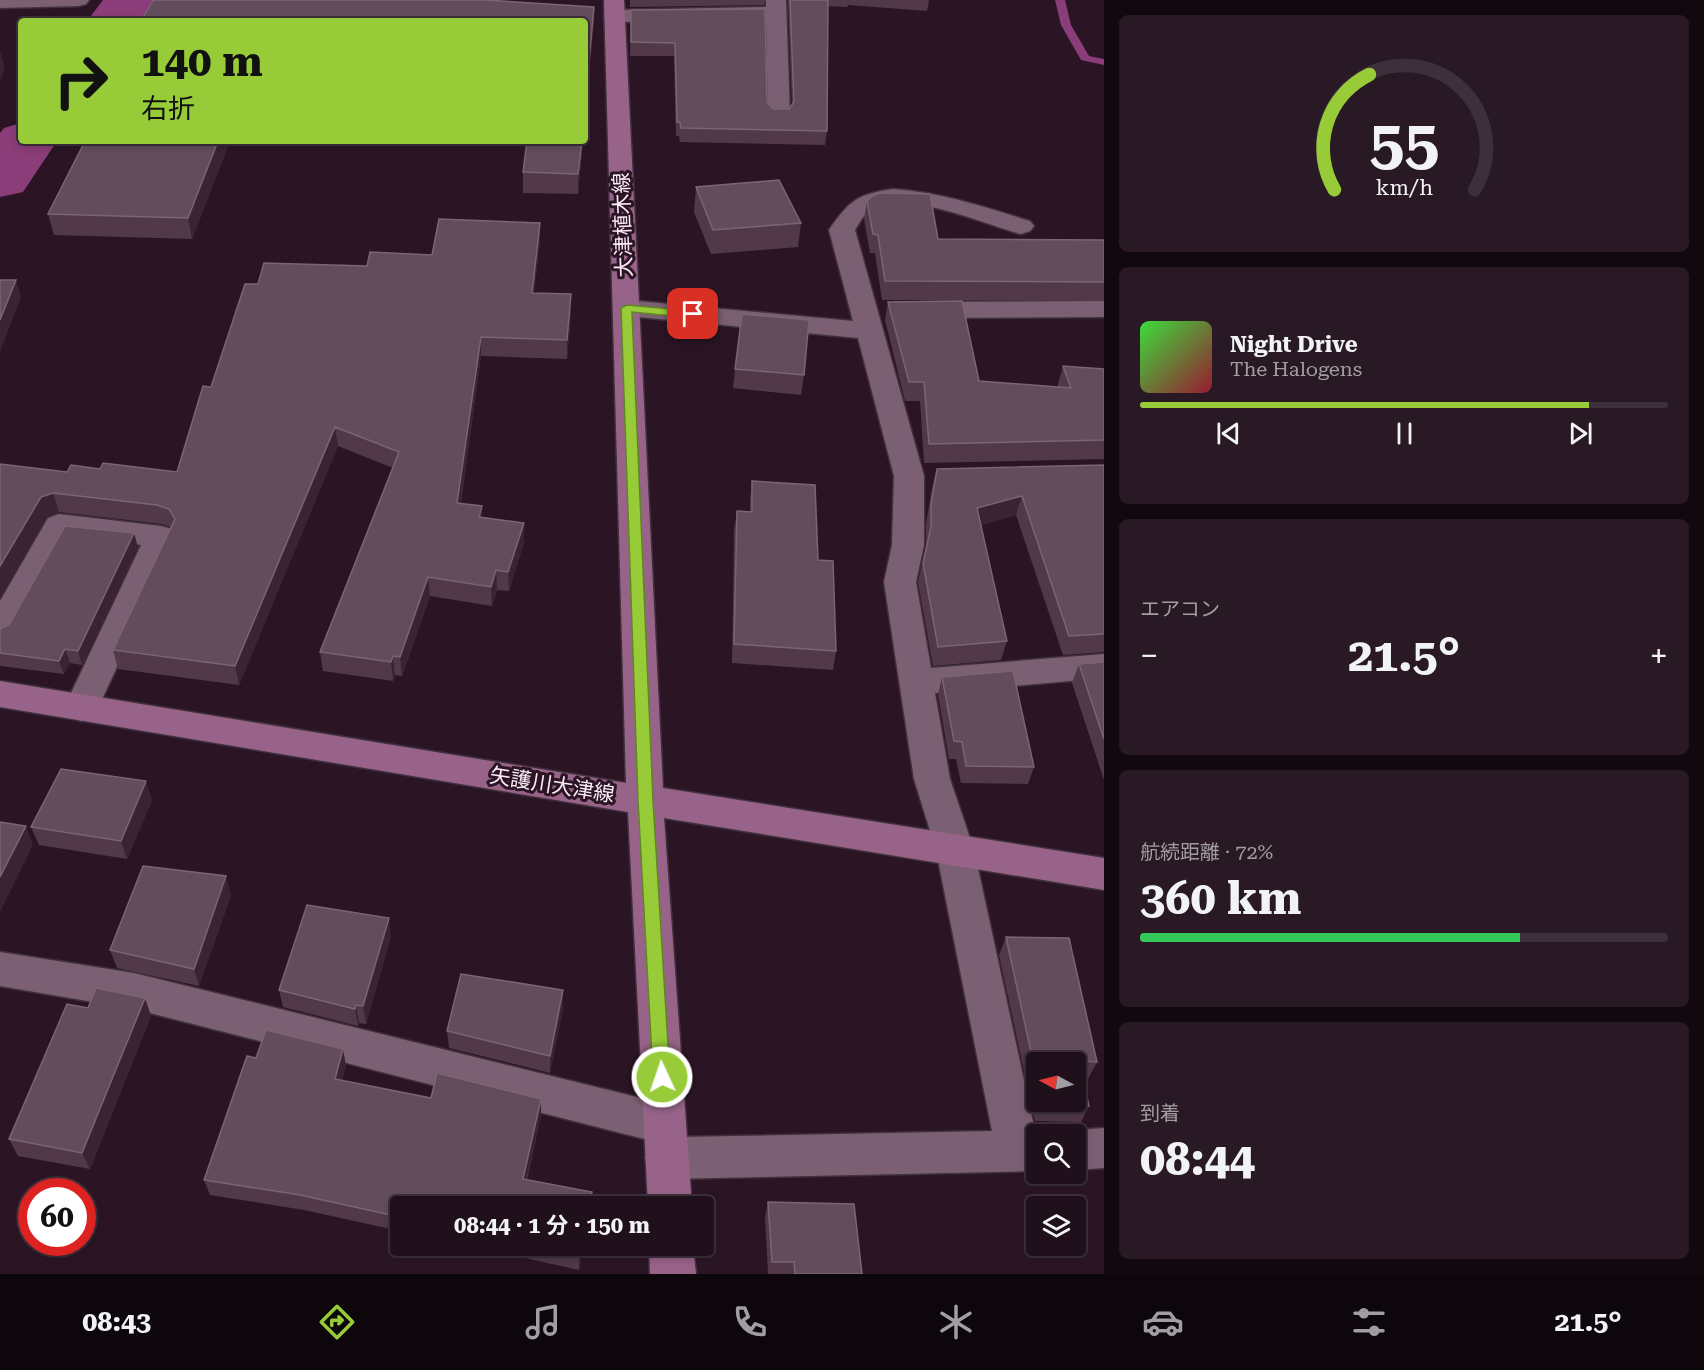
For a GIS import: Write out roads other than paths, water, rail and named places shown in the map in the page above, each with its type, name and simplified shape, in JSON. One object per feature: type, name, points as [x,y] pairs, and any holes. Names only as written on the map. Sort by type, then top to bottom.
[{"type":"main road","name":"大津植木線","points":[[614,8],[645,800],[669,1196]]},
{"type":"main road","name":"矢護川大津線","points":[[0,694],[1104,873]]},
{"type":"main road","points":[[672,1256],[673,1274]]},
{"type":"street","points":[[0,2],[79,0]]},
{"type":"street","points":[[614,8],[776,7],[779,116]]},
{"type":"street","points":[[1021,226],[958,207],[882,196],[859,207],[842,230],[881,316],[920,476],[900,582],[932,779],[955,850],[1026,1148]]},
{"type":"street","points":[[627,308],[881,316],[1104,309]]},
{"type":"street","points":[[0,630],[59,525],[161,537],[81,708]]},
{"type":"street","points":[[916,682],[1104,666]]},
{"type":"street","points":[[0,969],[134,991],[666,1141],[1026,1152]]},
{"type":"street","points":[[1086,1149],[1104,1148]]},
{"type":"waterway","points":[[118,18],[133,0]]},
{"type":"waterway","points":[[1060,0],[1066,25],[1085,58],[1104,62]]},
{"type":"waterway","points":[[0,178],[24,144]]}]
